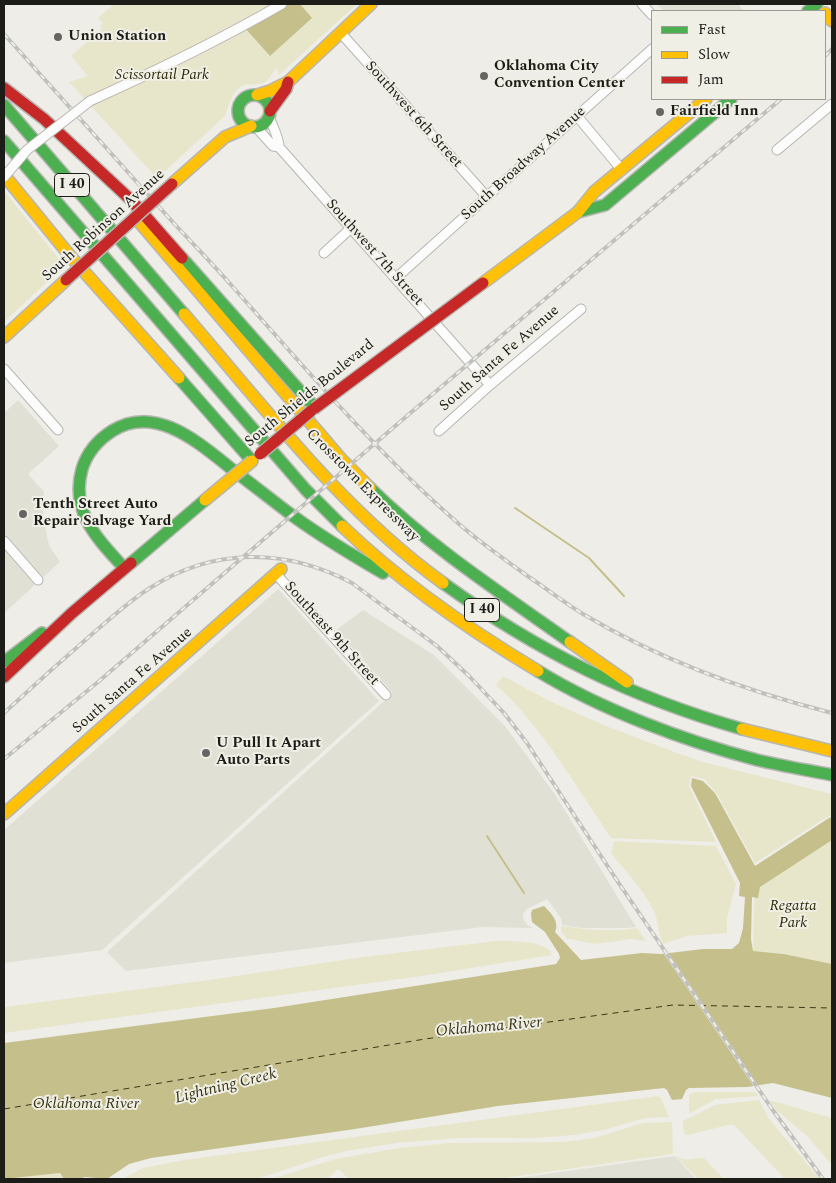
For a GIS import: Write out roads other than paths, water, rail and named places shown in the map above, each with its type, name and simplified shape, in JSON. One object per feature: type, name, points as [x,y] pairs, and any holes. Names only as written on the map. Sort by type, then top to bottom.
[{"type":"main road","points":[[288,82],[286,89],[264,123],[253,126],[243,121],[239,111],[241,102],[244,99],[248,96],[270,91],[288,82],[371,4]]},
{"type":"main road","points":[[4,88],[44,119],[132,201],[313,409]]},
{"type":"main road","points":[[257,95],[266,100],[270,114]]},
{"type":"main road","name":"South Shields Boulevard","points":[[4,677],[72,613],[313,409],[405,338],[578,212],[594,192],[705,100]]},
{"type":"main road","name":"South Shields Boulevard","points":[[578,212],[605,205],[728,100]]},
{"type":"main road","name":"Crosstown Expressway","points":[[4,106],[292,439],[335,486],[385,535],[431,572],[501,623],[572,663],[652,700],[739,730],[832,752]]},
{"type":"main road","name":"South Robinson Avenue","points":[[226,137],[226,132],[239,111]]},
{"type":"main road","name":"South Robinson Avenue","points":[[4,337],[226,137],[253,126]]},
{"type":"main road","name":"I 40","points":[[4,141],[306,490],[363,546],[426,598],[518,660],[559,683],[615,710],[708,745],[779,764],[832,775]]},
{"type":"main road","points":[[622,170],[645,172]]},
{"type":"main road","points":[[4,176],[71,257],[252,461]]},
{"type":"main road","points":[[135,217],[347,465],[394,511],[458,562],[652,700]]},
{"type":"main road","points":[[124,568],[85,520],[80,500],[80,475],[92,449],[110,432],[132,423],[157,423],[170,426],[190,437],[323,537],[426,598]]},
{"type":"main road","name":"South Santa Fe Avenue","points":[[4,814],[278,572]]},
{"type":"main road","name":"South Shields Boulevard","points":[[4,662],[72,613]]},
{"type":"street","points":[[4,176],[27,150],[90,101],[162,69],[282,4]]},
{"type":"street","points":[[642,4],[651,14]]},
{"type":"street","name":"Southwest 6th Street","points":[[340,32],[487,197]]},
{"type":"street","name":"South Broadway Avenue","points":[[396,278],[651,50]]},
{"type":"street","points":[[777,150],[832,104]]},
{"type":"street","name":"Southwest 7th Street","points":[[270,114],[272,128],[279,142],[279,147],[490,385]]},
{"type":"street","points":[[577,116],[622,170]]},
{"type":"street","points":[[253,126],[273,146],[279,147]]},
{"type":"street","points":[[324,253],[351,228]]},
{"type":"street","name":"South Santa Fe Avenue","points":[[439,432],[490,385],[581,310]]},
{"type":"street","points":[[4,369],[58,430]]},
{"type":"street","points":[[4,541],[38,580]]},
{"type":"street","name":"Southeast 9th Street","points":[[278,572],[386,695]]},
{"type":"water","points":[[289,4],[300,4],[312,18],[270,56],[245,28]]},
{"type":"water","name":"Oklahoma River","points":[[692,778],[703,781],[715,793],[755,866],[832,817],[832,840],[760,887],[758,898],[752,897],[751,939],[753,951],[784,954],[832,964],[832,1098],[773,1083],[747,1087],[689,1088],[682,1099],[672,1100],[664,1088],[498,1106],[355,1129],[151,1158],[129,1164],[107,1179],[85,1177],[82,1179],[64,1179],[60,1173],[4,1179],[4,1043],[274,1008],[556,964],[560,958],[559,954],[545,932],[532,922],[532,910],[544,906],[556,921],[555,932],[581,960],[642,953],[661,954],[703,949],[732,949],[739,943],[743,928],[745,897],[739,896],[740,883],[691,786]]},
{"type":"waterway","points":[[515,508],[589,558],[624,596]]},
{"type":"waterway","points":[[487,836],[524,893]]},
{"type":"railway","points":[[4,34],[342,409],[399,468],[467,531],[576,610],[642,646],[736,684],[832,713]]},
{"type":"railway","points":[[826,55],[832,49]]},
{"type":"railway","points":[[4,759],[98,682],[408,415],[780,100]]},
{"type":"railway","points":[[4,713],[120,610],[150,588],[174,575],[199,565],[225,559],[250,557],[276,558],[302,563],[327,571],[352,583],[437,646],[504,713],[527,743],[618,882],[772,1109],[823,1179]]},
{"type":"place","name":"Union Station","points":[[58,37]]},
{"type":"place","name":"Oklahoma City Convention Center","points":[[484,76]]},
{"type":"place","name":"Fairfield Inn","points":[[660,112]]},
{"type":"place","name":"Tenth Street Auto Repair Salvage Yard","points":[[23,514]]},
{"type":"place","name":"U Pull It Apart Auto Parts","points":[[206,753]]},
{"type":"park label","name":"Scissortail Park","points":[[162,76]]},
{"type":"park label","name":"Regatta Park","points":[[793,916]]},
{"type":"water label","name":"Lightning Creek","points":[[226,1087]]}]
